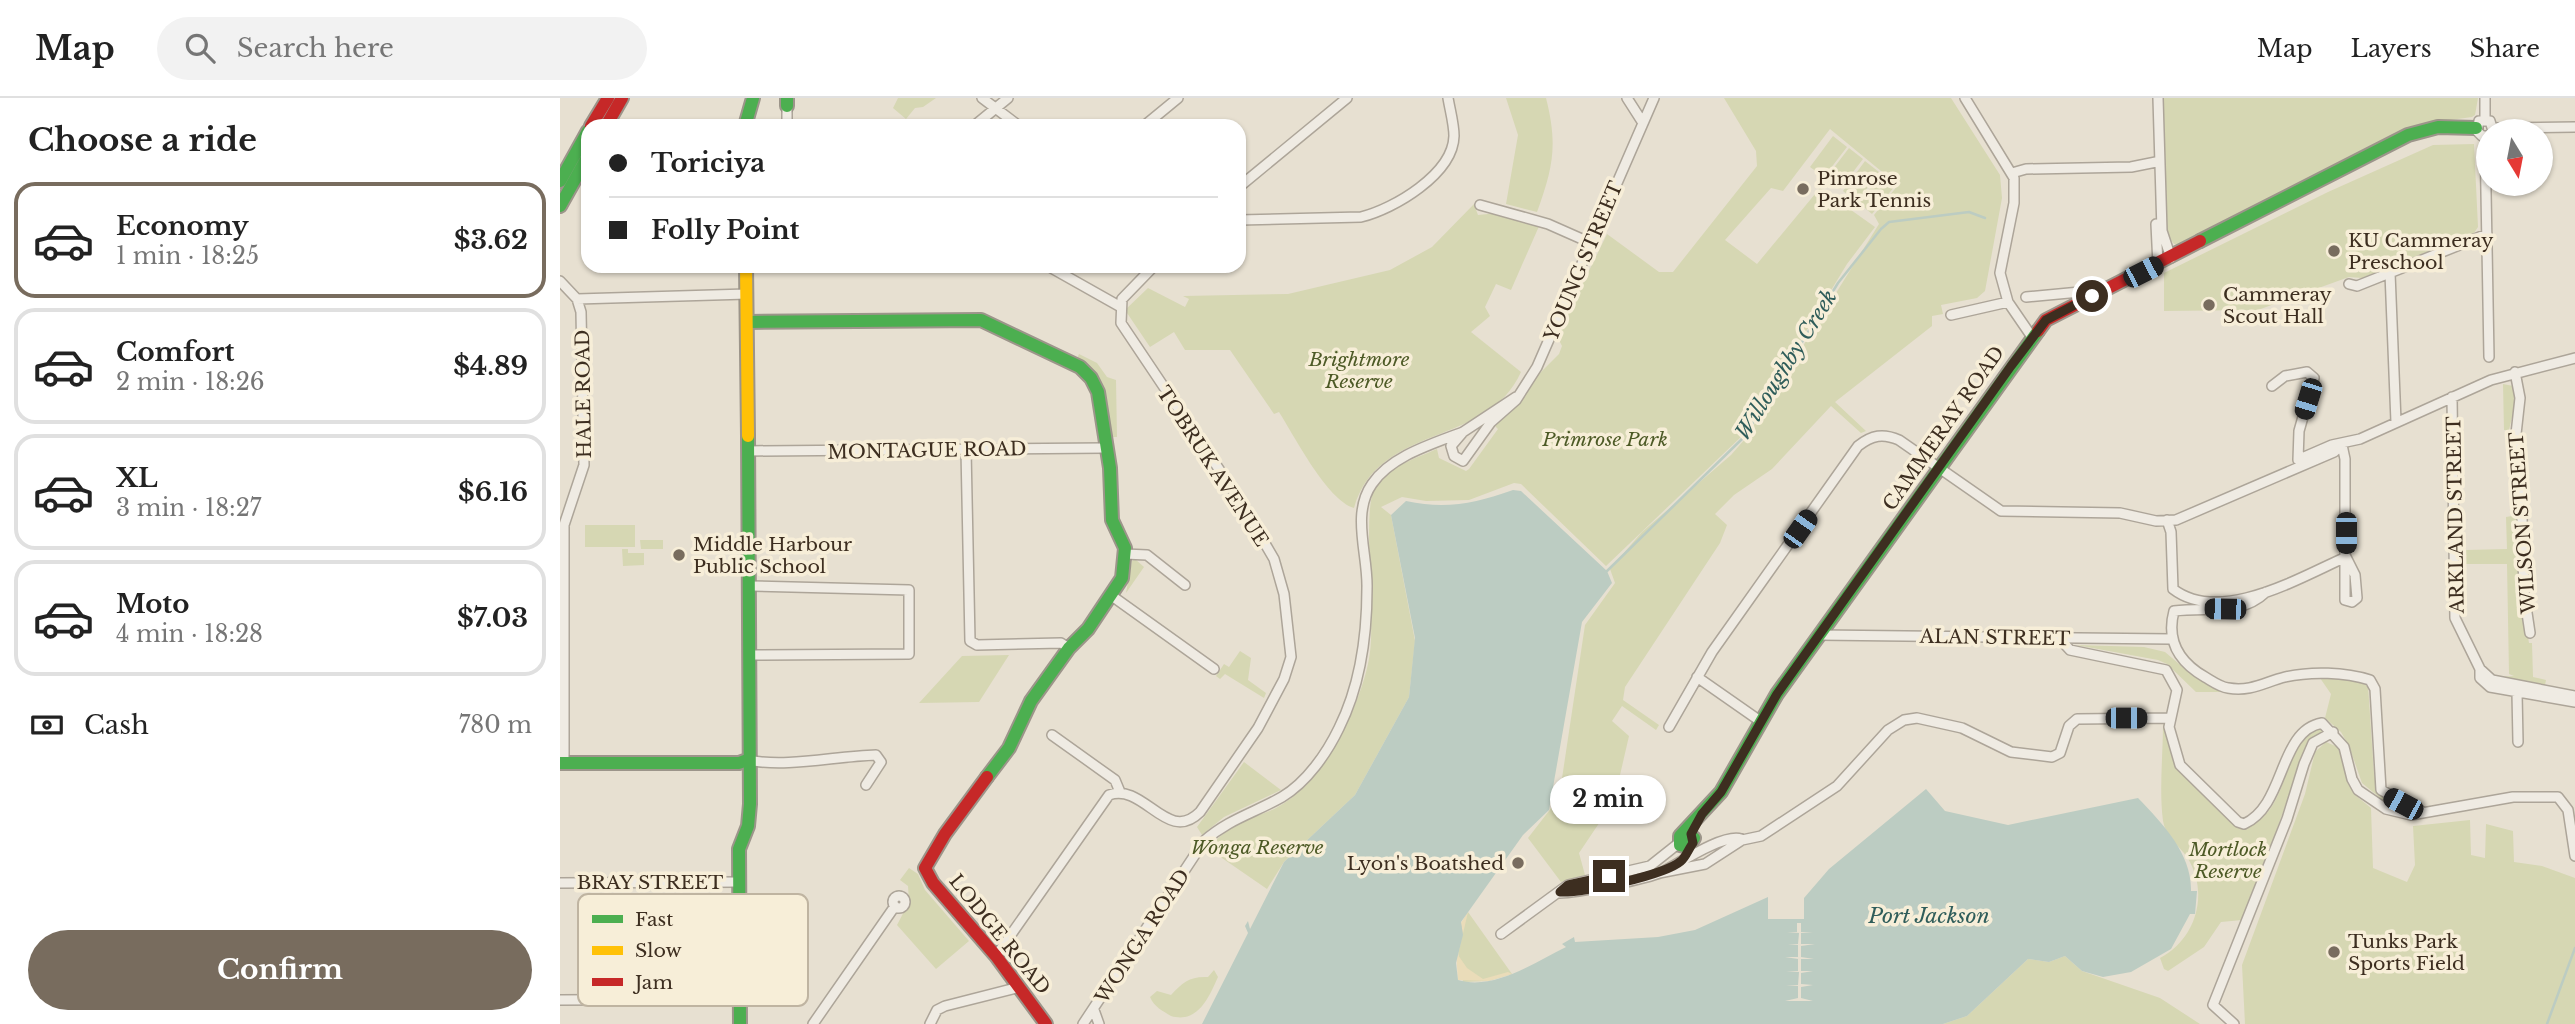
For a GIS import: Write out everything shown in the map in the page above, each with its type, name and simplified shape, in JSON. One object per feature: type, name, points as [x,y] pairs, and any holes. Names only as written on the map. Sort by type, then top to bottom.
[{"type":"main road","points":[[595,119],[608,98]]},
{"type":"main road","points":[[610,119],[622,98]]},
{"type":"main road","points":[[744,119],[742,112],[746,98]]},
{"type":"main road","points":[[746,119],[753,98]]},
{"type":"main road","name":"CAMMERAY ROAD","points":[[1688,846],[1702,814],[1721,792],[1760,721],[2046,320],[2075,297],[2107,289],[2158,265],[2307,184],[2408,135],[2438,127],[2476,129]]},
{"type":"main road","points":[[560,181],[581,144]]},
{"type":"main road","points":[[560,205],[581,168]]},
{"type":"main road","points":[[739,894],[739,849],[749,822],[751,772],[747,760],[751,751],[746,273]]},
{"type":"main road","points":[[747,322],[981,320],[1087,373],[1100,399],[1110,468],[1112,520],[1125,554],[1124,571],[1112,596],[1088,629],[1069,648]]},
{"type":"main road","name":"LODGE ROAD","points":[[1046,1024],[996,956],[933,883],[925,868],[945,834],[1009,748],[1031,701],[1069,648]]},
{"type":"main road","points":[[562,763],[739,763],[747,760]]},
{"type":"main road","points":[[740,1006],[740,1024]]},
{"type":"street","points":[[982,98],[1010,119]]},
{"type":"street","points":[[982,119],[1008,98]]},
{"type":"street","points":[[1152,119],[1178,98]]},
{"type":"street","points":[[1246,181],[1347,98]]},
{"type":"street","points":[[1246,220],[1361,218],[1374,214],[1405,196],[1436,174],[1449,153],[1454,136],[1448,98]]},
{"type":"street","points":[[1627,98],[1643,123]]},
{"type":"street","name":"YOUNG STREET","points":[[1516,397],[1463,432],[1451,446],[1454,456],[1463,461],[1491,422],[1516,397],[1537,367],[1654,98]]},
{"type":"street","points":[[1965,98],[2012,173],[2015,195],[2000,273],[2008,302],[2032,338]]},
{"type":"street","points":[[2158,98],[2162,231],[2171,258]]},
{"type":"street","points":[[2485,98],[2486,119]]},
{"type":"street","points":[[2553,128],[2575,127]]},
{"type":"street","points":[[2158,128],[2158,265]]},
{"type":"street","points":[[2012,173],[2026,169],[2131,167],[2156,162]]},
{"type":"street","points":[[2487,196],[2489,357]]},
{"type":"street","points":[[1480,205],[1548,224],[1591,243]]},
{"type":"street","points":[[2349,284],[2357,286],[2487,234]]},
{"type":"street","points":[[1061,273],[1120,305],[1148,273]]},
{"type":"street","points":[[2390,273],[2396,422]]},
{"type":"street","points":[[560,281],[577,299],[747,294]]},
{"type":"street","points":[[2026,297],[2075,297]]},
{"type":"street","name":"HALE ROAD","points":[[562,763],[564,525],[584,465],[582,312],[577,299]]},
{"type":"street","points":[[1951,315],[2008,302]]},
{"type":"street","name":"TOBRUK AVENUE","points":[[1120,305],[1121,323],[1136,350],[1239,499],[1274,559],[1284,594],[1291,657],[1273,705],[1195,817],[1181,822],[1170,821],[1130,793],[1120,792]]},
{"type":"street","points":[[1670,727],[1712,652],[1858,446],[1867,439],[1889,436],[2001,511],[2120,513],[2155,522],[2176,520],[2452,397],[2515,372],[2575,358]]},
{"type":"street","points":[[2272,386],[2294,374],[2306,372],[2314,378],[2300,431],[2298,460]]},
{"type":"street","name":"WILSON STREET","points":[[2515,372],[2520,398],[2515,443],[2521,479],[2524,593],[2529,633]]},
{"type":"street","name":"ARKLAND STREET","points":[[2452,397],[2455,618],[2480,669]]},
{"type":"street","name":"WONGA ROAD","points":[[1083,1024],[1204,841],[1226,822],[1284,796],[1300,785],[1319,761],[1339,728],[1361,664],[1368,585],[1361,510],[1367,492],[1382,472],[1399,460],[1463,432]]},
{"type":"street","points":[[2167,520],[2332,445],[2342,445]]},
{"type":"street","points":[[2167,520],[2171,532],[2173,589],[2198,601],[2242,600],[2266,592],[2346,557],[2345,459],[2342,445]]},
{"type":"street","name":"MONTAGUE ROAD","points":[[748,451],[1105,448]]},
{"type":"street","points":[[966,450],[970,641],[976,645],[1061,643],[1069,648]]},
{"type":"street","points":[[1125,554],[1147,555],[1185,585]]},
{"type":"street","points":[[750,586],[909,590],[909,654],[750,655]]},
{"type":"street","points":[[2266,592],[2252,604],[2241,608],[2174,611],[2171,639],[2185,663],[2225,688],[2257,688],[2286,677],[2340,674],[2370,680],[2375,689],[2381,790],[2421,811]]},
{"type":"street","points":[[1112,596],[1214,669]]},
{"type":"street","name":"ALAN STREET","points":[[1819,635],[2171,639]]},
{"type":"street","points":[[2059,638],[2070,650],[2166,670],[2177,690],[2169,727],[2185,773],[2238,822],[2244,824],[2252,821],[2271,797],[2295,743],[2307,728],[2322,723],[2344,747],[2352,779],[2369,800],[2386,809],[2411,815],[2421,811],[2513,797],[2558,797],[2568,810],[2575,856]]},
{"type":"street","points":[[2480,669],[2480,678],[2485,684],[2517,693],[2575,702]]},
{"type":"street","points":[[2480,669],[2492,680],[2575,696]]},
{"type":"street","points":[[1697,677],[1760,721]]},
{"type":"street","points":[[2517,693],[2518,742]]},
{"type":"street","points":[[1560,892],[1575,893],[1705,864],[1742,839],[1761,836],[1837,786],[1888,730],[1904,720],[1917,718],[1962,728],[2011,752],[2052,757],[2060,752],[2069,726],[2077,719],[2170,718]]},
{"type":"street","points":[[2234,1024],[2213,1004],[2287,819],[2313,743],[2333,732]]},
{"type":"street","points":[[996,956],[1103,801],[1109,795],[1120,792],[1115,780],[1052,735]]},
{"type":"street","points":[[747,760],[790,762],[836,756],[876,755],[881,762],[866,785]]},
{"type":"street","points":[[1501,934],[1568,885],[1650,866],[1688,846],[1710,847],[1736,837],[1742,839]]},
{"type":"street","points":[[1659,873],[1688,846]]},
{"type":"street","name":"BRAY STREET","points":[[560,883],[739,883]]},
{"type":"street","points":[[813,1024],[895,906]]},
{"type":"street","points":[[930,1024],[937,1010],[945,1006],[1020,987]]},
{"type":"street","points":[[560,1000],[578,1000]]},
{"type":"street","points":[[1094,1010],[1099,1024]]},
{"type":"green space","points":[[898,98],[936,98],[923,107],[915,108],[906,119],[893,108]]},
{"type":"green space","points":[[1506,98],[1546,98],[1552,129],[1552,156],[1537,212],[1506,204],[1518,135]]},
{"type":"green space","points":[[1724,98],[1951,98],[2000,175],[2002,198],[1985,291],[1977,298],[1941,305],[1943,314],[1932,316],[1932,326],[1835,402],[1866,431],[1861,433],[1831,406],[1772,469],[1734,495],[1715,514],[1727,525],[1720,543],[1625,687],[1623,700],[1659,725],[1656,730],[1622,706],[1612,721],[1629,736],[1614,801],[1579,853],[1585,875],[1561,882],[1528,838],[1552,807],[1558,805],[1585,625],[1615,583],[1610,569],[1642,532],[1731,455],[1745,439],[1879,224],[1874,215],[1898,185],[1830,129],[1783,191],[1771,188],[1725,240],[1757,264],[1820,188],[1875,227],[1847,264],[1743,435],[1606,566],[1521,484],[1514,483],[1469,500],[1426,501],[1402,497],[1381,507],[1391,515],[1415,641],[1409,697],[1355,795],[1284,862],[1267,889],[1206,847],[1237,824],[1272,810],[1294,796],[1323,765],[1346,725],[1361,689],[1370,652],[1369,517],[1375,488],[1387,474],[1437,449],[1439,458],[1466,471],[1469,469],[1498,429],[1491,422],[1559,354],[1562,346],[1557,336],[1607,234],[1659,272],[1673,272],[1757,166],[1756,151]]},
{"type":"green space","points":[[2164,98],[2478,98],[2475,115],[2472,117],[2436,122],[2184,245],[2174,244],[2164,231]]},
{"type":"green space","points":[[1833,136],[1847,147],[1824,177],[1810,167]]},
{"type":"green space","points":[[2474,144],[2478,227],[2474,233],[2362,278],[2349,277],[2258,310],[2164,311],[2164,273],[2328,192],[2433,145]]},
{"type":"green space","points":[[1849,148],[1863,159],[1840,189],[1826,178]]},
{"type":"green space","points":[[1865,161],[1879,172],[1857,202],[1843,191]]},
{"type":"green space","points":[[1881,174],[1895,186],[1872,214],[1859,203]]},
{"type":"green space","name":"Brightmore Reserve","points":[[1474,204],[1478,215],[1498,213],[1540,224],[1511,290],[1496,284],[1485,307],[1490,316],[1471,332],[1521,372],[1505,396],[1484,413],[1409,447],[1386,461],[1367,481],[1354,508],[1344,503],[1323,481],[1279,412],[1274,414],[1230,350],[1185,350],[1174,332],[1150,347],[1125,310],[1148,288],[1185,307],[1189,299],[1183,296],[1288,294],[1390,270],[1432,247]]},
{"type":"green space","points":[[1079,354],[1097,363],[1107,377],[1116,380],[1117,437],[1107,437],[1102,393],[1093,375],[1076,361]]},
{"type":"green space","points":[[2503,384],[2513,386],[2516,400],[2509,430],[2504,430]]},
{"type":"green space","points":[[2515,466],[2520,581],[2516,590],[2518,608],[2522,601],[2529,643],[2532,643],[2533,677],[2546,680],[2545,685],[2496,677],[2514,676],[2509,674],[2507,564],[2466,564],[2466,550],[2507,549],[2506,517],[2512,516]]},
{"type":"green space","points":[[585,525],[635,525],[635,547],[585,547]]},
{"type":"green space","points":[[640,540],[663,540],[663,549],[641,549]]},
{"type":"green space","points":[[622,549],[628,549],[628,553],[644,553],[644,565],[623,566]]},
{"type":"green space","points":[[1135,559],[1144,567],[1126,593],[1132,561]]},
{"type":"green space","points":[[2076,645],[2144,647],[2165,652],[2191,674],[2223,692],[2196,692],[2167,664],[2158,660]]},
{"type":"green space","points":[[1240,651],[1251,658],[1248,680],[1266,693],[1264,698],[1225,674],[1220,679],[1216,676],[1224,664],[1229,667]]},
{"type":"green space","points":[[1009,655],[979,702],[919,703],[962,656]]},
{"type":"green space","points":[[2320,678],[2352,678],[2368,686],[2374,774],[2378,788],[2406,807],[2385,802],[2362,783],[2349,746],[2341,732],[2325,718],[2331,694]]},
{"type":"green space","name":"Mortlock Reserve","points":[[2163,723],[2179,770],[2234,822],[2245,827],[2260,820],[2271,808],[2298,747],[2308,735],[2321,727],[2324,732],[2308,743],[2246,914],[2242,920],[2221,922],[2204,947],[2168,971],[2164,969],[2160,958],[2183,939],[2190,927],[2196,914],[2198,885],[2187,857],[2166,831],[2163,821]]},
{"type":"green space","points":[[2326,742],[2340,748],[2354,794],[2371,808],[2373,868],[2407,882],[2415,865],[2413,826],[2470,820],[2471,855],[2485,858],[2486,824],[2513,831],[2514,862],[2542,866],[2575,878],[2575,1024],[2245,1024],[2242,965],[2305,794],[2315,752]]},
{"type":"green space","points":[[1244,762],[1281,790],[1224,817],[1202,835],[1197,827]]},
{"type":"green space","points":[[909,868],[918,874],[925,890],[969,941],[936,969],[897,925],[909,902],[908,886],[900,880]]},
{"type":"green space","points":[[1468,912],[1512,974],[1488,981],[1463,982],[1458,955],[1459,937]]},
{"type":"green space","points":[[2065,956],[2082,971],[2160,998],[2200,1024],[1943,1024],[1967,1016],[2028,959],[2049,962]]},
{"type":"green space","points":[[1214,970],[1218,977],[1211,993],[1201,1007],[1188,1016],[1171,1016],[1156,1006],[1150,997],[1157,991],[1171,995],[1187,981],[1208,977]]},
{"type":"sand","points":[[1468,912],[1463,934],[1461,923]]},
{"type":"sand","points":[[1462,937],[1458,955],[1467,968],[1483,979],[1508,972],[1512,974],[1488,981],[1458,980],[1456,951]]},
{"type":"water","name":"Port Jackson","points":[[1513,490],[1521,491],[1607,571],[1612,583],[1582,622],[1549,810],[1523,835],[1461,922],[1463,935],[1456,963],[1458,980],[1486,982],[1514,973],[1566,947],[1562,944],[1574,937],[1575,942],[1658,937],[1695,930],[1768,897],[1768,919],[1804,919],[1804,898],[1829,869],[1926,789],[1945,811],[2008,825],[2138,798],[2166,829],[2181,852],[2187,865],[2191,891],[2197,891],[2195,914],[2190,914],[2171,949],[2131,972],[2103,977],[2082,971],[2065,956],[2049,962],[2028,959],[1967,1016],[1943,1024],[1202,1024],[1248,933],[1245,926],[1248,921],[1250,929],[1284,862],[1355,795],[1409,697],[1415,638],[1391,515],[1406,501],[1435,505],[1461,504]]},
{"type":"pier","points":[[1797,923],[1801,923],[1801,932],[1813,932],[1801,933],[1801,944],[1815,944],[1801,946],[1801,957],[1814,959],[1801,959],[1801,971],[1813,971],[1801,973],[1801,984],[1813,985],[1801,987],[1801,998],[1813,1001],[1785,1001],[1798,998],[1798,986],[1786,986],[1798,985],[1799,972],[1786,972],[1798,971],[1798,959],[1785,957],[1798,957],[1798,945],[1788,945],[1798,944],[1799,933],[1787,932],[1797,932]]},
{"type":"waterway","name":"Willoughby Creek","points":[[1607,571],[1744,437],[1838,283],[1881,229],[1889,222],[1969,212],[1985,218]]},
{"type":"waterway","points":[[2547,1024],[2575,948]]},
{"type":"traffic: fast","points":[[747,119],[753,98]]},
{"type":"traffic: fast","points":[[787,98],[787,106]]},
{"type":"traffic: fast","points":[[2200,241],[2408,135],[2438,127],[2476,128]]},
{"type":"traffic: fast","points":[[560,181],[581,144]]},
{"type":"traffic: fast","points":[[560,206],[581,168]]},
{"type":"traffic: fast","points":[[747,322],[981,320],[1080,367],[1091,378],[1098,392],[1110,468],[1112,520],[1125,548],[1122,578],[1088,629],[1069,648],[1031,701],[1009,748],[987,777]]},
{"type":"traffic: fast","points":[[1684,833],[1694,838],[1688,847],[1680,845],[1680,836],[1721,792],[1777,694],[2038,331]]},
{"type":"traffic: fast","points":[[739,894],[739,849],[748,826],[750,804],[748,436]]},
{"type":"traffic: fast","points":[[560,763],[739,763],[747,760]]},
{"type":"traffic: fast","points":[[740,1006],[740,1024]]},
{"type":"traffic: slow","points":[[746,273],[748,436]]},
{"type":"traffic: jam","points":[[595,119],[608,98]]},
{"type":"traffic: jam","points":[[610,119],[622,98]]},
{"type":"traffic: jam","points":[[2038,331],[2046,320],[2200,241]]},
{"type":"traffic: jam","points":[[987,777],[945,834],[925,868],[933,883],[996,956],[1046,1024]]},
{"type":"place","name":"Pimrose Park Tennis","points":[[1803,189]]},
{"type":"place","name":"KU Cammeray Preschool","points":[[2334,251]]},
{"type":"place","name":"Cammeray Scout Hall","points":[[2209,305]]},
{"type":"place","name":"Middle Harbour Public School","points":[[679,555]]},
{"type":"place","name":"Lyon's Boatshed","points":[[1518,863]]},
{"type":"place","name":"Tunks Park Sports Field","points":[[2334,952]]},
{"type":"route","points":[[1609,876],[1568,885],[1560,892],[1575,893],[1659,873],[1682,860],[1693,843],[1691,834],[1702,814],[1721,792],[1777,694],[2011,366],[2046,320],[2092,296]]},
{"type":"park label","name":"Primrose Park","points":[[1605,439]]},
{"type":"park label","name":"Wonga Reserve","points":[[1257,847]]}]
